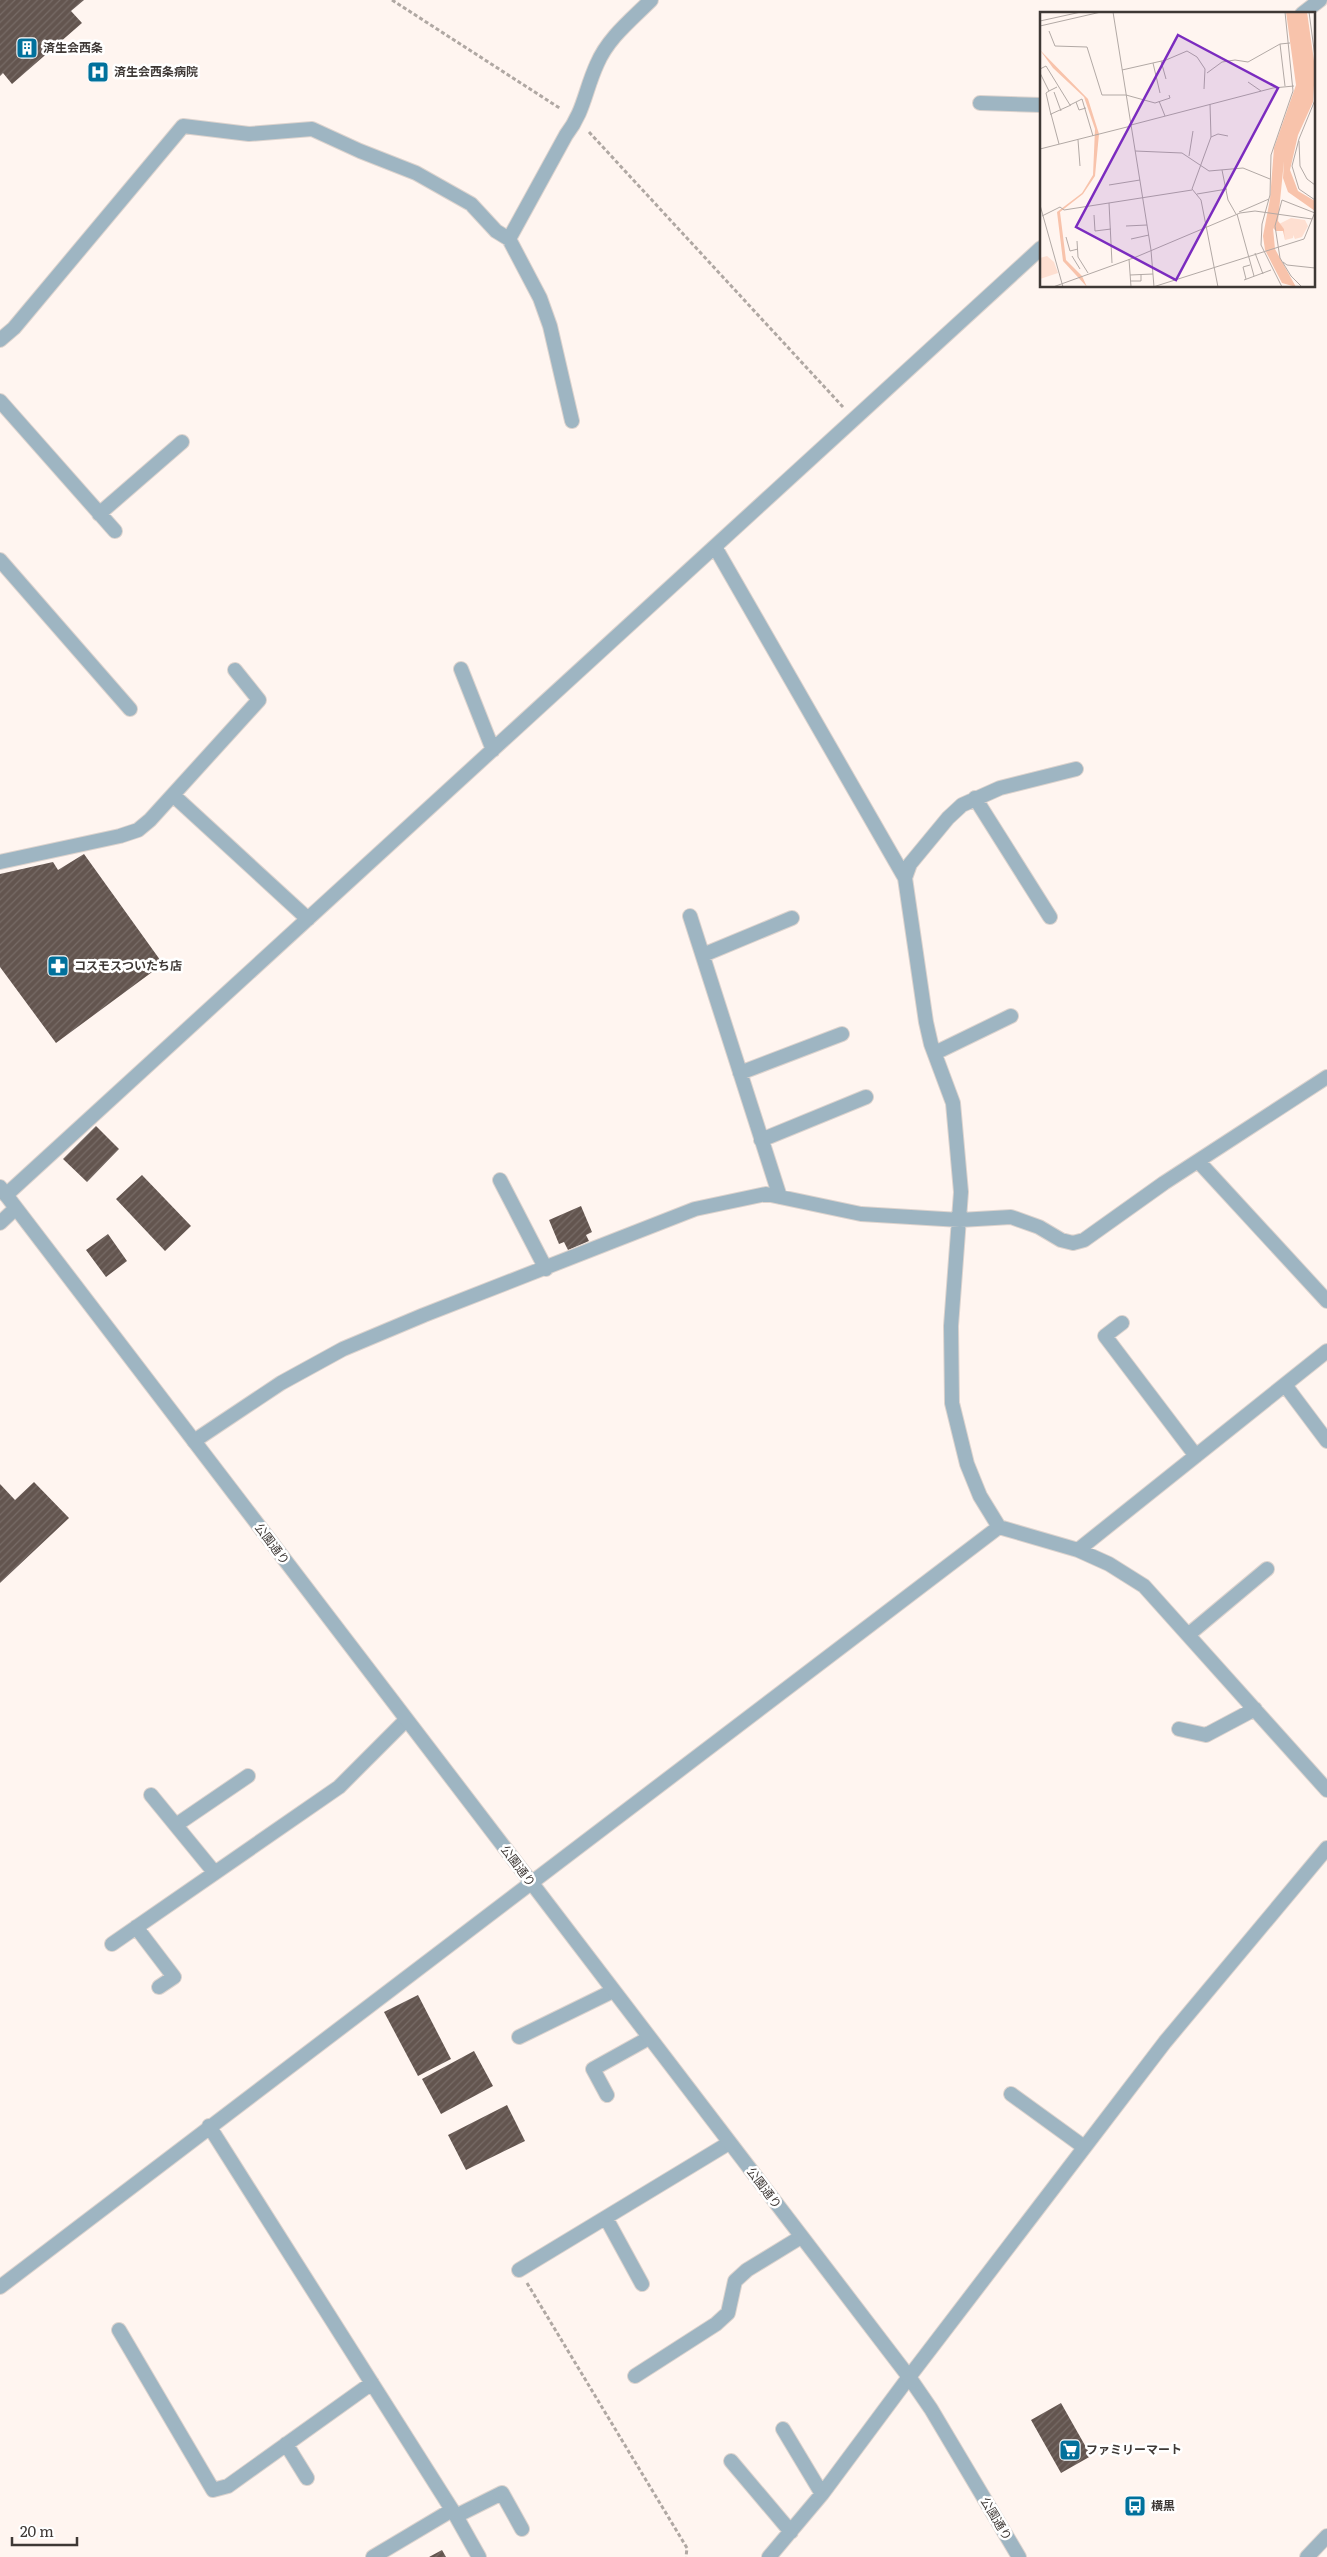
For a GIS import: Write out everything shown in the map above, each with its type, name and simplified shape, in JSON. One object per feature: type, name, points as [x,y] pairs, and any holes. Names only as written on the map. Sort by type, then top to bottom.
[{"type":"street","points":[[509,239],[566,135],[578,120],[597,64],[610,41],[651,0]]},
{"type":"street","points":[[1305,12],[1320,0]]},
{"type":"street","points":[[980,103],[1040,106]]},
{"type":"street","points":[[0,340],[14,328],[183,126],[249,134],[312,129],[443,186],[471,204],[496,232],[509,239],[540,298],[550,326],[572,421]]},
{"type":"street","points":[[3,1191],[308,919],[1040,249]]},
{"type":"street","points":[[0,401],[115,531]]},
{"type":"street","points":[[99,514],[182,442]]},
{"type":"street","points":[[714,547],[905,878],[920,992],[930,1044],[953,1103],[961,1192],[951,1326],[952,1403],[967,1464],[980,1496],[999,1527],[1078,1550],[1109,1564],[1144,1586],[1327,1790]]},
{"type":"street","points":[[0,560],[130,709]]},
{"type":"street","points":[[461,669],[493,750]]},
{"type":"street","points":[[0,862],[120,836],[138,830],[150,820],[259,700],[235,670]]},
{"type":"street","points":[[905,878],[910,864],[948,818],[962,805],[1000,788],[1076,769]]},
{"type":"street","points":[[173,795],[308,919]]},
{"type":"street","points":[[975,798],[1050,917]]},
{"type":"street","points":[[690,916],[780,1197]]},
{"type":"street","points":[[703,955],[792,918]]},
{"type":"street","points":[[935,1053],[1011,1016]]},
{"type":"street","points":[[740,1073],[842,1034]]},
{"type":"street","points":[[194,1441],[281,1383],[343,1348],[695,1209],[766,1194],[861,1214],[960,1220],[1011,1217],[1039,1227],[1061,1240],[1073,1243],[1084,1240],[1198,1161],[1327,1077]]},
{"type":"street","points":[[761,1140],[866,1097]]},
{"type":"street","points":[[1198,1161],[1327,1301]]},
{"type":"street","points":[[500,1180],[546,1269]]},
{"type":"street","name":"公園通り","points":[[3,1191],[909,2377],[931,2409],[1019,2557]]},
{"type":"street","points":[[0,1223],[16,1208]]},
{"type":"street","points":[[1122,1323],[1105,1336],[1196,1456]]},
{"type":"street","points":[[1078,1550],[1327,1351]]},
{"type":"street","points":[[1285,1385],[1327,1442]]},
{"type":"street","points":[[0,2287],[209,2126],[999,1527]]},
{"type":"street","points":[[1188,1635],[1267,1569]]},
{"type":"street","points":[[1179,1729],[1206,1735],[1255,1709]]},
{"type":"street","points":[[112,1944],[339,1787],[406,1720]]},
{"type":"street","points":[[176,1825],[248,1776]]},
{"type":"street","points":[[151,1795],[214,1872]]},
{"type":"street","points":[[769,2557],[822,2494],[1165,2042],[1327,1848]]},
{"type":"street","points":[[136,1927],[174,1977],[159,1987]]},
{"type":"street","points":[[520,2037],[613,1991]]},
{"type":"street","points":[[607,2095],[593,2068],[649,2038]]},
{"type":"street","points":[[1011,2094],[1084,2147]]},
{"type":"street","points":[[209,2126],[480,2557]]},
{"type":"street","points":[[519,2270],[729,2143]]},
{"type":"street","points":[[606,2218],[642,2284]]},
{"type":"street","points":[[635,2376],[716,2324],[728,2312],[735,2281],[747,2270],[802,2237]]},
{"type":"street","points":[[119,2330],[213,2490],[228,2486],[372,2383]]},
{"type":"street","points":[[783,2429],[822,2494]]},
{"type":"street","points":[[286,2444],[307,2478]]},
{"type":"street","points":[[731,2460],[791,2532]]},
{"type":"street","points":[[374,2557],[454,2513],[502,2492],[522,2529]]},
{"type":"street","points":[[1307,2557],[1327,2536]]},
{"type":"path","points":[[392,0],[578,120],[854,419]]},
{"type":"path","points":[[519,2270],[687,2548],[686,2557]]},
{"type":"building","name":"済生会西条","points":[[0,0],[84,0],[71,11],[82,23],[12,84],[3,73],[0,76]]},
{"type":"building","points":[[84,854],[163,964],[56,1043],[0,967],[0,874],[53,862],[58,870]]},
{"type":"building","points":[[96,1126],[119,1149],[87,1182],[63,1159]]},
{"type":"building","points":[[142,1175],[191,1226],[165,1251],[116,1199]]},
{"type":"building","points":[[581,1206],[592,1232],[586,1235],[589,1241],[568,1250],[564,1242],[559,1244],[549,1220]]},
{"type":"building","points":[[108,1234],[127,1261],[106,1277],[86,1250]]},
{"type":"building","points":[[34,1482],[69,1518],[0,1583],[0,1484],[15,1500]]},
{"type":"building","points":[[418,1995],[451,2059],[418,2076],[384,2012]]},
{"type":"building","points":[[474,2051],[493,2086],[441,2114],[422,2079]]},
{"type":"building","points":[[507,2105],[525,2141],[466,2170],[448,2135]]},
{"type":"building","points":[[1061,2403],[1091,2456],[1061,2473],[1031,2420]]},
{"type":"building","points":[[442,2550],[446,2557],[429,2557]]},
{"type":"place","name":"済生会西条","points":[[27,48]]},
{"type":"place","name":"済生会西条病院","points":[[98,72]]},
{"type":"place","name":"コスモスついたち店","points":[[58,966]]},
{"type":"place","name":"ファミリーマート","points":[[1070,2450]]},
{"type":"place","name":"横黒","points":[[1135,2506]]}]
